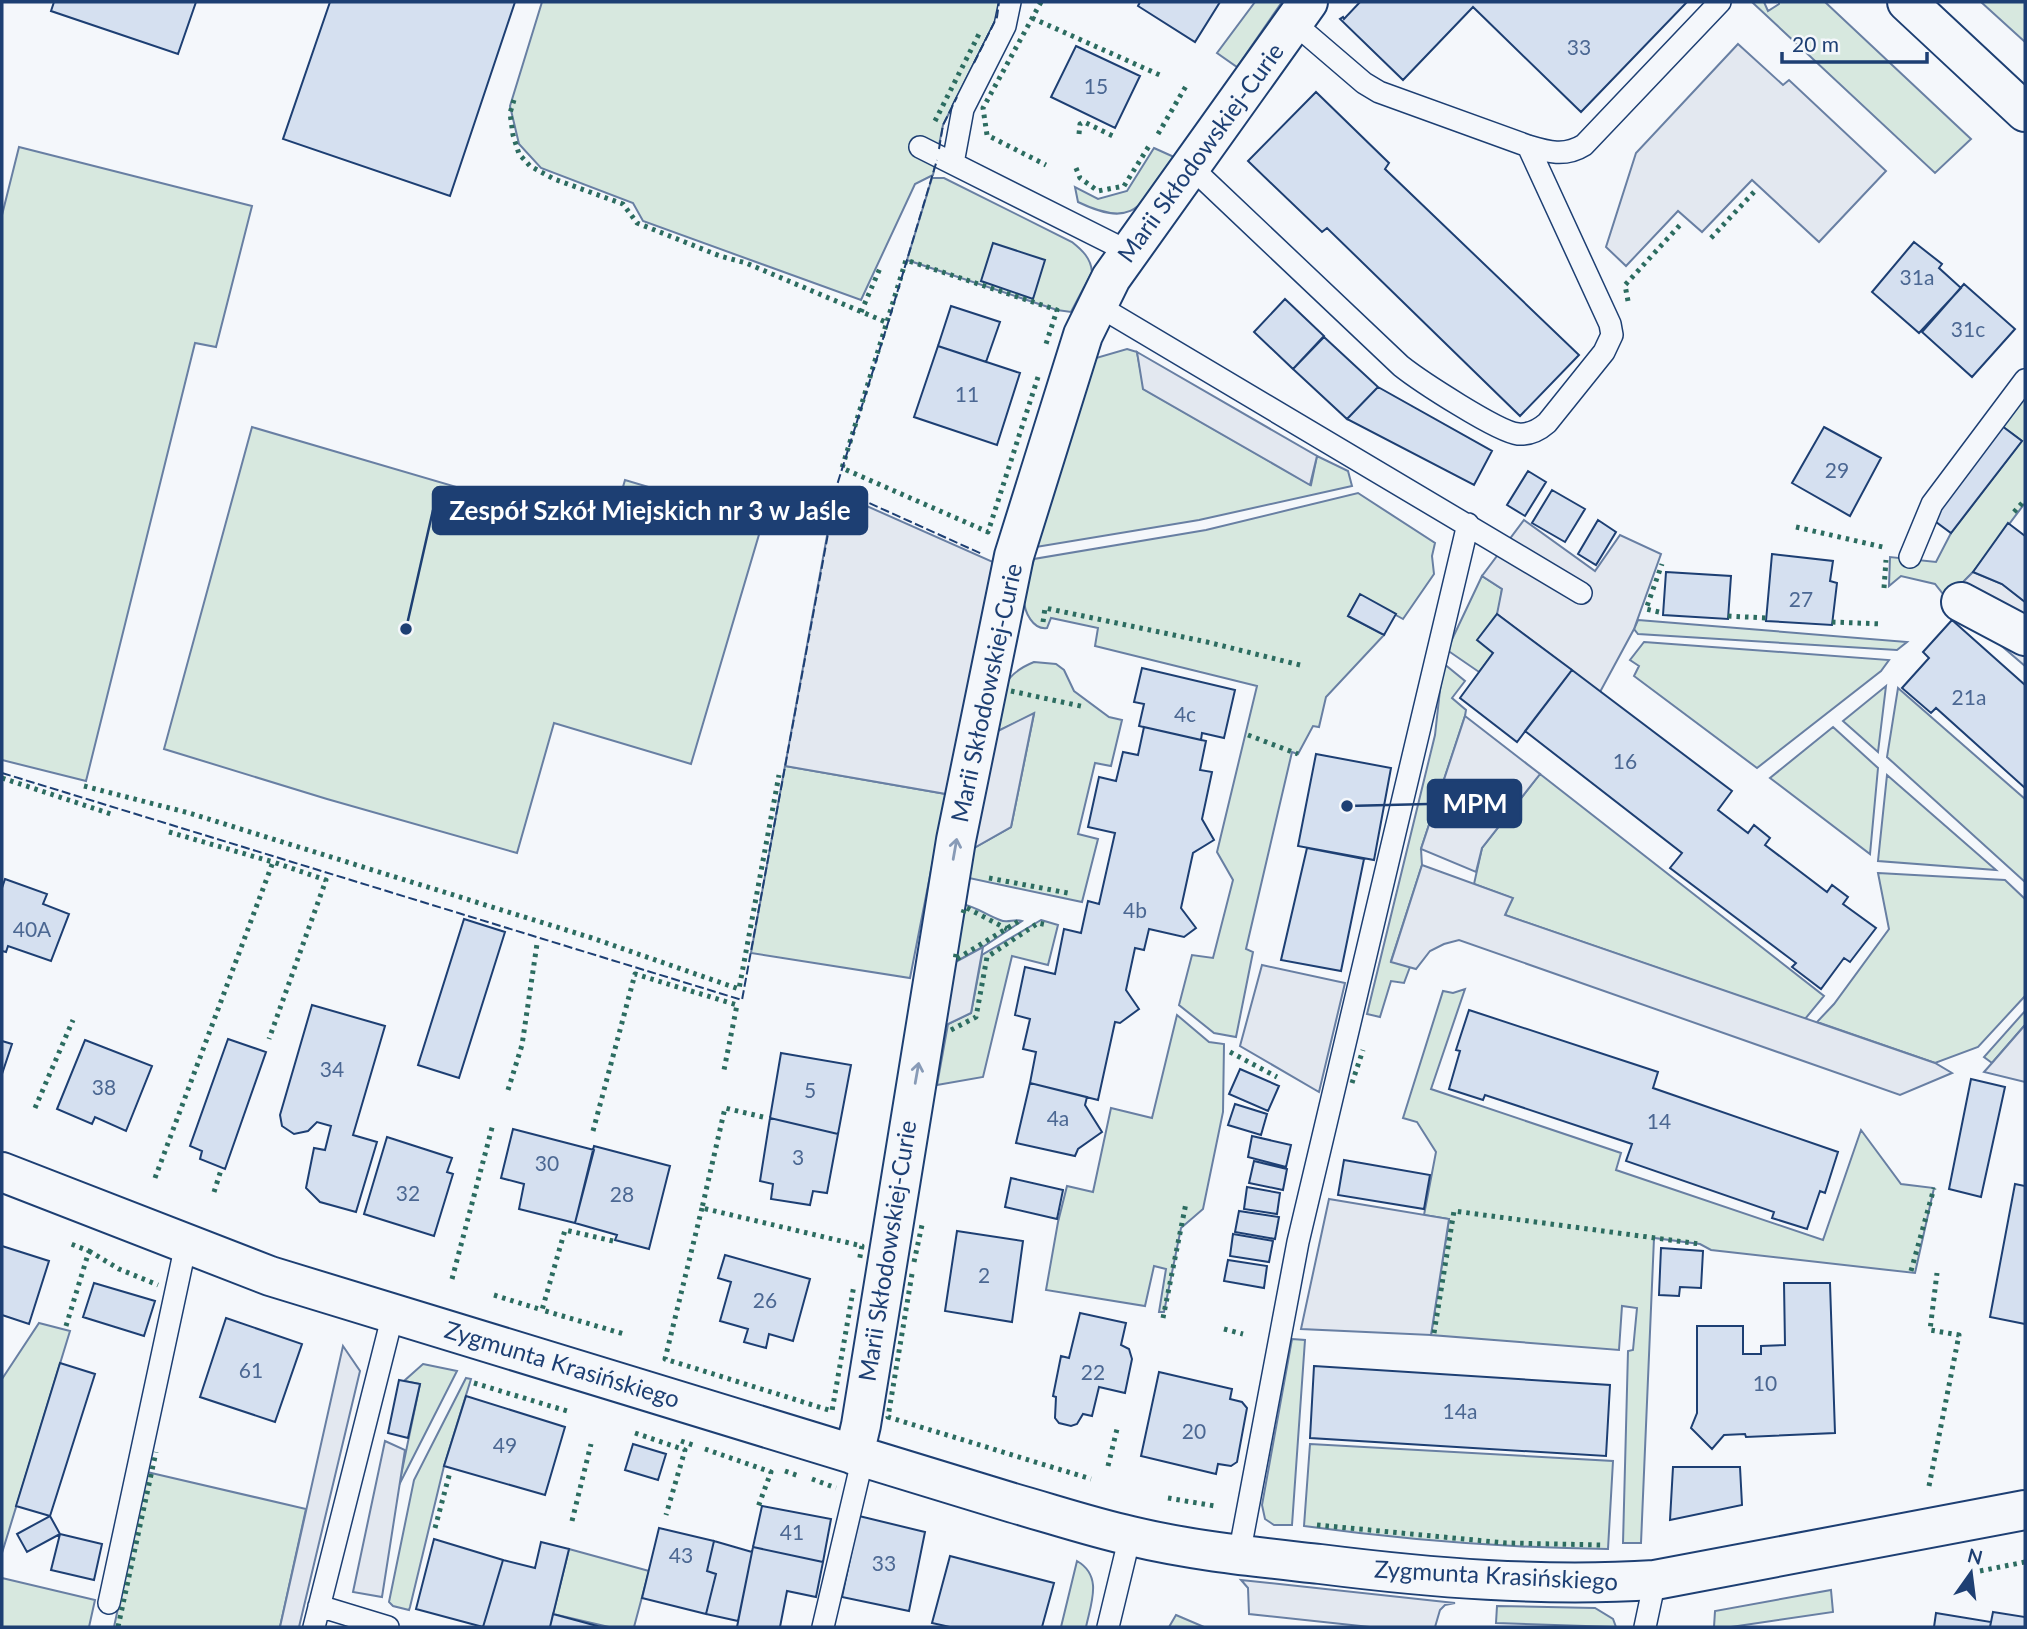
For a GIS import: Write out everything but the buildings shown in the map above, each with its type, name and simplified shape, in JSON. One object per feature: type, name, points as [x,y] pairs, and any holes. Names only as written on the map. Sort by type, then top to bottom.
[{"type":"street","points":[[1907,2],[2025,112]]},
{"type":"street","name":"Marii Skłodowskiej-Curie","points":[[858,1456],[913,1095],[965,798],[1020,534],[1083,335],[1111,278],[1301,12]]},
{"type":"street","points":[[1961,602],[2025,636]]},
{"type":"street","name":"Zygmunta Krasińskiego","points":[[2,1172],[270,1276],[858,1456],[1130,1536],[1239,1555],[1398,1574],[1491,1580],[1564,1583],[1655,1580],[2025,1510]]},
{"type":"lane","points":[[953,163],[963,109],[1005,26],[1010,2]]},
{"type":"lane","points":[[1301,12],[1364,83],[1379,92],[1528,146],[1561,153],[1584,145],[1720,2]]},
{"type":"lane","points":[[1191,167],[1401,366],[1504,430],[1521,435],[1538,430],[1547,423],[1605,352],[1612,335],[1610,324],[1528,146]]},
{"type":"lane","points":[[920,147],[1129,252]]},
{"type":"lane","points":[[1097,305],[1581,593]]},
{"type":"lane","points":[[1910,557],[1932,503],[2025,380]]},
{"type":"lane","points":[[1239,1555],[1298,1242],[1468,524]]},
{"type":"lane","points":[[108,1603],[186,1244]]},
{"type":"lane","points":[[314,1627],[393,1314]]},
{"type":"lane","points":[[823,1627],[858,1456]]},
{"type":"lane","points":[[1108,1627],[1130,1536]]},
{"type":"lane","points":[[1645,1627],[1655,1580]]},
{"type":"lane","points":[[319,1606],[388,1627]]},
{"type":"shaded area","points":[[542,2],[999,2],[997,17],[943,125],[933,175],[915,184],[861,300],[643,221],[633,203],[541,168],[519,144],[510,106]]},
{"type":"shaded area","points":[[1255,2],[1282,2],[1237,67],[1217,53]]},
{"type":"shaded area","points":[[1764,2],[1768,11],[1779,2],[1825,2],[1971,139],[1935,173],[1753,3]]},
{"type":"shaded area","points":[[1981,2],[2025,2],[2025,42]]},
{"type":"shaded area","points":[[1738,44],[1783,85],[1789,80],[1886,171],[1819,242],[1752,180],[1702,232],[1678,211],[1626,266],[1606,247],[1636,153]]},
{"type":"shaded area","points":[[19,147],[252,206],[216,347],[195,343],[86,781],[2,760],[2,215]]},
{"type":"shaded area","points":[[1154,148],[1174,157],[1145,199],[1136,207],[1114,214],[1078,202],[1075,187],[1098,199],[1127,191]]},
{"type":"shaded area","points":[[932,178],[944,178],[1072,242],[1079,248],[1088,258],[1092,272],[1071,312],[1057,310],[907,260]]},
{"type":"shaded area","points":[[1127,349],[1137,352],[1144,389],[1311,485],[1317,456],[1348,471],[1352,486],[1199,520],[1036,547],[1096,358]]},
{"type":"shaded area","points":[[1137,352],[1317,456],[1310,485],[1143,389]]},
{"type":"shaded area","points":[[2025,397],[2025,503],[1973,572],[1947,599],[1935,584],[1901,576],[1889,586],[1890,557],[1936,562],[1951,533],[2022,441],[2002,426]]},
{"type":"shaded area","points":[[252,427],[610,532],[625,480],[763,521],[691,764],[554,723],[517,853],[164,749]]},
{"type":"shaded area","points":[[835,492],[993,562],[946,794],[785,766]]},
{"type":"shaded area","points":[[1358,493],[1435,543],[1432,556],[1434,574],[1403,619],[1360,595],[1348,616],[1384,635],[1326,697],[1319,727],[1313,726],[1298,754],[1292,752],[1246,949],[1253,952],[1236,1037],[1214,1033],[1179,1005],[1192,955],[1213,958],[1233,880],[1217,852],[1257,686],[1095,646],[1098,628],[1051,618],[1047,628],[1042,628],[1030,619],[1026,609],[1026,584],[1034,559],[1206,530]]},
{"type":"shaded area","points":[[1524,520],[1595,571],[1620,535],[1661,554],[1634,629],[1600,692],[1497,614],[1502,589],[1482,576]]},
{"type":"shaded area","points":[[1973,572],[2002,584],[2025,602],[2025,666],[1962,612],[1956,589]]},
{"type":"shaded area","points":[[1482,576],[1502,589],[1493,653],[1479,672],[1447,650]]},
{"type":"shaded area","points":[[1638,620],[1907,642],[1897,650],[1638,634],[1634,629]]},
{"type":"shaded area","points":[[1644,642],[1889,660],[1881,671],[1757,768],[1634,676],[1639,666],[1630,660]]},
{"type":"shaded area","points":[[1034,662],[1056,664],[1064,670],[1074,691],[1109,717],[1122,720],[1111,766],[1095,763],[1078,834],[1098,839],[1082,902],[969,878],[974,848],[1011,827],[1034,714],[996,732],[999,708],[1003,689],[1013,674]]},
{"type":"shaded area","points":[[1443,663],[1465,681],[1452,698],[1466,710],[1465,716],[1421,849],[1422,865],[1391,961],[1410,967],[1404,983],[1391,981],[1380,1017],[1367,1014],[1435,735]]},
{"type":"shaded area","points":[[1886,686],[1878,752],[1843,721]]},
{"type":"shaded area","points":[[1898,688],[2025,799],[2025,882],[1887,757]]},
{"type":"shaded area","points":[[1034,713],[1011,827],[974,848],[996,732]]},
{"type":"shaded area","points":[[1465,716],[1540,774],[1482,848],[1476,872],[1421,849]]},
{"type":"shaded area","points":[[1833,727],[1878,768],[1870,854],[1770,778]]},
{"type":"shaded area","points":[[785,766],[946,794],[910,978],[751,953]]},
{"type":"shaded area","points":[[1540,774],[1824,996],[1805,1019],[1505,915],[1512,898],[1474,884],[1482,848]]},
{"type":"shaded area","points":[[1887,775],[1996,870],[1878,861]]},
{"type":"shaded area","points":[[1422,865],[1513,898],[1505,915],[1935,1063],[1952,1073],[1900,1095],[1459,940],[1430,951],[1416,969],[1391,962]]},
{"type":"shaded area","points":[[1878,873],[2005,880],[2025,899],[2025,996],[1978,1047],[1935,1063],[1817,1022],[1834,1004],[1889,929]]},
{"type":"shaded area","points":[[962,904],[1003,921],[1022,921],[950,965]]},
{"type":"shaded area","points":[[1041,920],[1058,925],[1048,965],[1012,956],[983,1077],[937,1085],[948,1024],[971,1013],[982,955]]},
{"type":"shaded area","points":[[983,947],[971,1013],[944,1026],[950,965]]},
{"type":"shaded area","points":[[1262,965],[1345,983],[1319,1092],[1240,1046]]},
{"type":"shaded area","points":[[1465,989],[1431,1089],[1621,1153],[1616,1170],[1823,1240],[1861,1130],[1901,1184],[1934,1188],[1915,1273],[1711,1250],[1700,1244],[1654,1238],[1641,1543],[1623,1543],[1628,1351],[1633,1350],[1637,1308],[1622,1306],[1619,1350],[1431,1335],[1449,1219],[1424,1215],[1436,1152],[1417,1122],[1403,1118],[1443,991],[1453,993]]},
{"type":"shaded area","points":[[2025,1011],[2025,1025],[1992,1063],[1984,1057]]},
{"type":"shaded area","points":[[1177,1015],[1209,1042],[1224,1044],[1223,1112],[1203,1209],[1181,1228],[1164,1312],[1159,1312],[1166,1269],[1154,1266],[1145,1306],[1046,1290],[1067,1186],[1093,1192],[1111,1108],[1152,1118]]},
{"type":"shaded area","points":[[2025,1025],[2025,1082],[1984,1072],[1992,1063]]},
{"type":"shaded area","points":[[1329,1199],[1449,1219],[1431,1335],[1301,1329]]},
{"type":"shaded area","points":[[39,1323],[70,1331],[2,1553],[2,1379]]},
{"type":"shaded area","points":[[1292,1339],[1305,1340],[1292,1525],[1274,1525],[1265,1519],[1262,1505]]},
{"type":"shaded area","points":[[343,1346],[360,1371],[299,1627],[280,1627]]},
{"type":"shaded area","points":[[423,1364],[457,1371],[399,1485],[420,1384],[404,1381]]},
{"type":"shaded area","points":[[466,1378],[471,1379],[444,1466],[410,1607],[409,1610],[393,1606],[389,1602],[414,1480]]},
{"type":"shaded area","points":[[385,1441],[405,1450],[382,1597],[353,1592]]},
{"type":"shaded area","points":[[1310,1444],[1613,1461],[1608,1549],[1456,1542],[1304,1526]]},
{"type":"shaded area","points":[[147,1472],[306,1509],[280,1627],[114,1627]]},
{"type":"shaded area","points":[[569,1549],[649,1571],[634,1627],[609,1627],[553,1614]]},
{"type":"shaded area","points":[[1077,1561],[1085,1567],[1093,1582],[1086,1627],[1061,1627]]},
{"type":"shaded area","points":[[2,1578],[95,1600],[89,1627],[2,1627]]},
{"type":"shaded area","points":[[1241,1580],[1455,1603],[1445,1605],[1440,1610],[1435,1627],[1370,1627],[1249,1614],[1248,1588]]},
{"type":"shaded area","points":[[1831,1590],[1833,1612],[1731,1627],[1714,1627],[1715,1611]]},
{"type":"shaded area","points":[[1497,1606],[1595,1608],[1613,1619],[1616,1627],[1496,1623]]},
{"type":"shaded area","points":[[1176,1615],[1204,1627],[1169,1627]]},
{"type":"hedge","points":[[1041,2],[983,108],[987,135],[1046,165]]},
{"type":"hedge","points":[[1032,18],[1162,76]]},
{"type":"hedge","points":[[935,121],[979,34]]},
{"type":"hedge","points":[[1158,134],[1186,86]]},
{"type":"hedge","points":[[514,100],[510,113],[513,135],[519,154],[530,166],[554,179],[623,204],[637,223],[720,256],[746,263],[888,323]]},
{"type":"hedge","points":[[1079,134],[1080,124],[1084,122],[1115,137]]},
{"type":"hedge","points":[[1076,168],[1080,178],[1098,191],[1124,186],[1149,146]]},
{"type":"hedge","points":[[1711,238],[1754,192]]},
{"type":"hedge","points":[[1628,301],[1625,285],[1680,225]]},
{"type":"hedge","points":[[1038,377],[988,532],[842,468],[906,260],[1057,310],[1046,344]]},
{"type":"hedge","points":[[861,312],[881,266]]},
{"type":"hedge","points":[[2014,512],[2025,500]]},
{"type":"hedge","points":[[1796,527],[1887,548]]},
{"type":"hedge","points":[[1884,588],[1886,560]]},
{"type":"hedge","points":[[1659,612],[1646,609],[1662,564]]},
{"type":"hedge","points":[[1043,622],[1045,608],[1207,642],[1304,666]]},
{"type":"hedge","points":[[1728,616],[1766,618]]},
{"type":"hedge","points":[[1832,622],[1882,624]]},
{"type":"hedge","points":[[1011,691],[1085,707]]},
{"type":"hedge","points":[[1248,735],[1298,754]]},
{"type":"hedge","points":[[84,786],[189,813],[592,938],[739,989],[779,775]]},
{"type":"hedge","points":[[2,778],[111,814]]},
{"type":"hedge","points":[[169,832],[273,862]]},
{"type":"hedge","points":[[155,1178],[273,862],[326,880],[269,1039]]},
{"type":"hedge","points":[[989,878],[1068,893]]},
{"type":"hedge","points":[[963,913],[965,907],[1007,929]]},
{"type":"hedge","points":[[956,954],[955,960],[1019,921]]},
{"type":"hedge","points":[[951,1030],[976,1017],[987,957],[1038,923],[1047,925]]},
{"type":"hedge","points":[[508,1090],[522,1045],[537,944]]},
{"type":"hedge","points":[[593,1131],[635,974],[737,1005],[724,1070]]},
{"type":"hedge","points":[[35,1108],[73,1020]]},
{"type":"hedge","points":[[1352,1083],[1363,1050]]},
{"type":"hedge","points":[[1230,1052],[1277,1077]]},
{"type":"hedge","points":[[763,1117],[725,1108],[702,1208],[862,1246],[859,1262]]},
{"type":"hedge","points":[[452,1279],[493,1124]]},
{"type":"hedge","points":[[214,1192],[221,1170]]},
{"type":"hedge","points":[[1911,1271],[1934,1188]]},
{"type":"hedge","points":[[1163,1318],[1186,1203]]},
{"type":"hedge","points":[[702,1208],[665,1359],[832,1411],[854,1285]]},
{"type":"hedge","points":[[1434,1333],[1454,1211],[1700,1244]]},
{"type":"hedge","points":[[914,1262],[922,1225]]},
{"type":"hedge","points":[[613,1241],[565,1230],[542,1310],[624,1334]]},
{"type":"hedge","points":[[66,1326],[89,1251],[71,1244]]},
{"type":"hedge","points":[[89,1251],[119,1269],[158,1285]]},
{"type":"hedge","points":[[1929,1486],[1959,1335],[1930,1330],[1937,1273]]},
{"type":"hedge","points":[[912,1274],[888,1417],[1091,1479]]},
{"type":"hedge","points":[[494,1295],[542,1310]]},
{"type":"hedge","points":[[1224,1329],[1243,1334]]},
{"type":"hedge","points":[[474,1383],[567,1411]]},
{"type":"hedge","points":[[1108,1466],[1117,1429]]},
{"type":"hedge","points":[[635,1433],[685,1450],[666,1515]]},
{"type":"hedge","points":[[681,1441],[696,1446]]},
{"type":"hedge","points":[[572,1521],[591,1444]]},
{"type":"hedge","points":[[705,1449],[771,1472],[758,1507]]},
{"type":"hedge","points":[[118,1627],[156,1452]]},
{"type":"hedge","points":[[785,1471],[799,1476]]},
{"type":"hedge","points":[[435,1528],[450,1472]]},
{"type":"hedge","points":[[812,1479],[836,1488]]},
{"type":"hedge","points":[[1168,1498],[1215,1506]]},
{"type":"hedge","points":[[1317,1525],[1506,1543],[1602,1545]]},
{"type":"hedge","points":[[1980,1571],[2025,1562]]},
{"type":"fence","points":[[974,63],[997,17],[999,2]]},
{"type":"fence","points":[[939,149],[943,125],[957,97]]},
{"type":"fence","points":[[2,773],[742,1000],[837,485],[937,160]]},
{"type":"fence","points":[[858,498],[982,554]]},
{"type":"place","name":"Zespół Szkół Miejskich nr 3 w Jaśle","points":[[406,629]]},
{"type":"place","name":"MPM","points":[[1347,806]]}]
